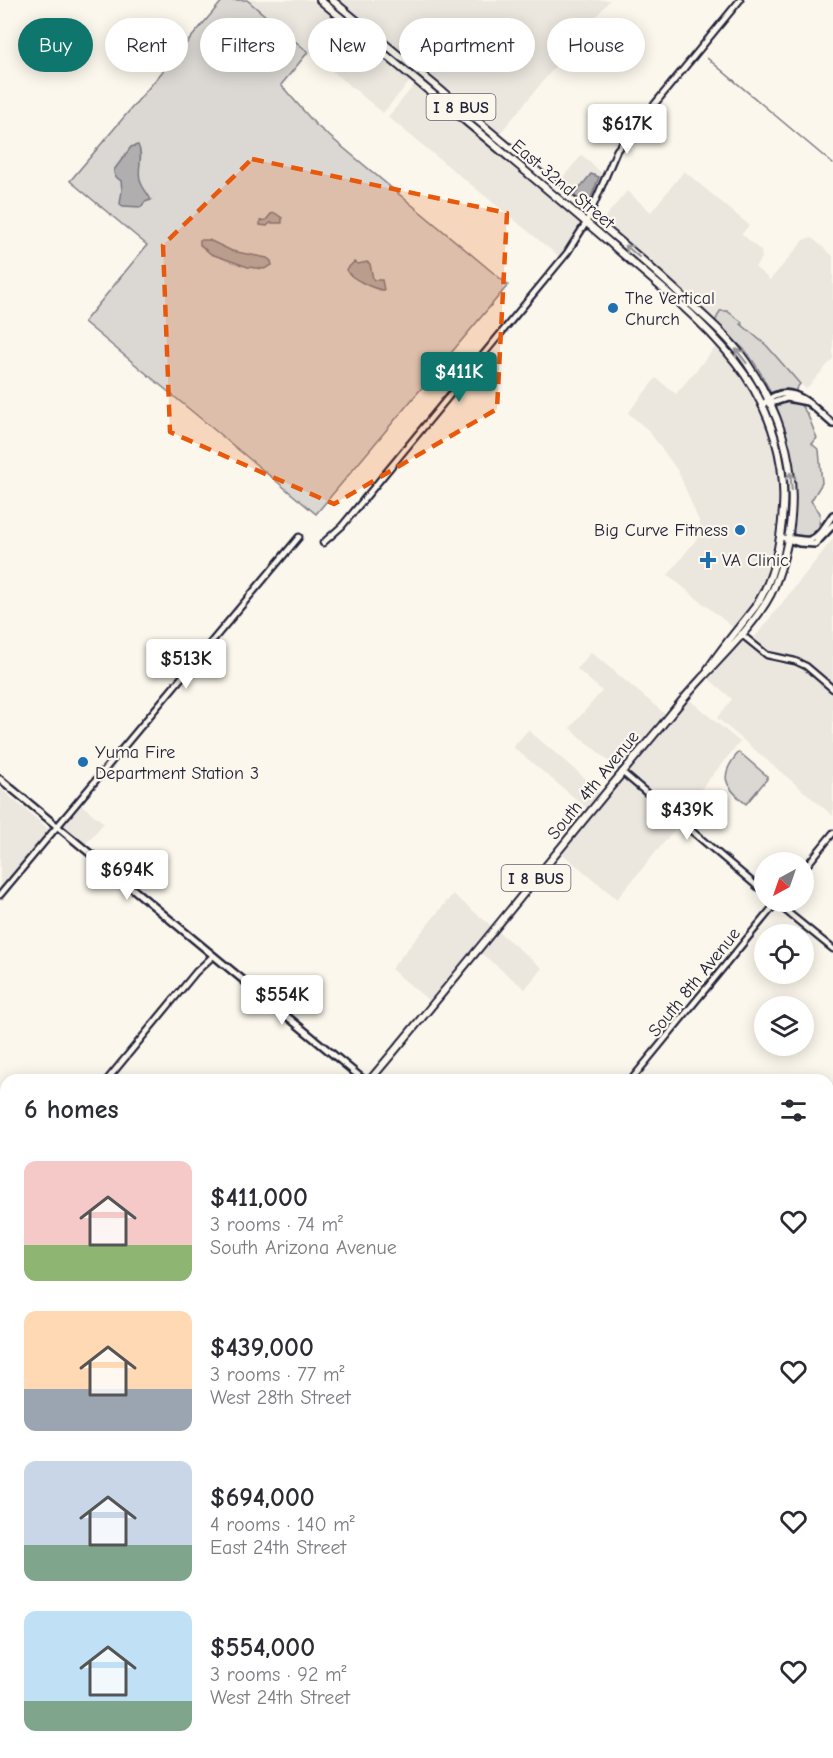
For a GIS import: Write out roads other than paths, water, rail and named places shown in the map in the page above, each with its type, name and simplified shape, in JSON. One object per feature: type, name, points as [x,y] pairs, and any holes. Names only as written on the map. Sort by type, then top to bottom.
[{"type":"main road","name":"East 32nd Street","points":[[320,0],[647,276],[729,354],[746,375],[762,405]]},
{"type":"main road","name":"East 32nd Street","points":[[332,0],[652,268],[706,318],[742,356],[770,401]]},
{"type":"main road","points":[[647,276],[652,268]]},
{"type":"main road","points":[[762,405],[787,398],[807,402],[833,424]]},
{"type":"main road","name":"South 4th Avenue","points":[[738,632],[761,608],[772,591],[789,539],[792,510],[791,478],[785,441],[770,401]]},
{"type":"main road","name":"South 4th Avenue","points":[[375,1074],[622,772],[703,677],[756,606],[769,583],[780,537],[783,508],[783,474],[776,442],[762,405]]},
{"type":"main road","points":[[780,537],[805,540],[814,537],[833,515]]},
{"type":"main road","points":[[789,539],[795,543],[814,544],[833,525]]},
{"type":"main road","points":[[0,779],[357,1074]]},
{"type":"street","points":[[323,543],[342,526],[567,254],[590,215],[618,148],[740,0]]},
{"type":"street","points":[[0,895],[299,537]]},
{"type":"street","points":[[738,632],[767,655],[795,661],[806,666],[833,689]]},
{"type":"street","points":[[622,772],[754,884]]},
{"type":"street","points":[[814,857],[833,833]]},
{"type":"street","name":"South 8th Avenue","points":[[636,1074],[768,912]]},
{"type":"street","points":[[788,912],[833,950]]},
{"type":"street","points":[[112,1074],[196,972],[213,956]]},
{"type":"waterway","points":[[707,58],[833,164]]},
{"type":"place","name":"The Vertical Church","points":[[613,308]]},
{"type":"place","name":"Big Curve Fitness","points":[[740,530]]},
{"type":"place","name":"VA Clinic","points":[[708,560]]},
{"type":"place","name":"Yuma Fire Department Station 3","points":[[83,762]]}]
